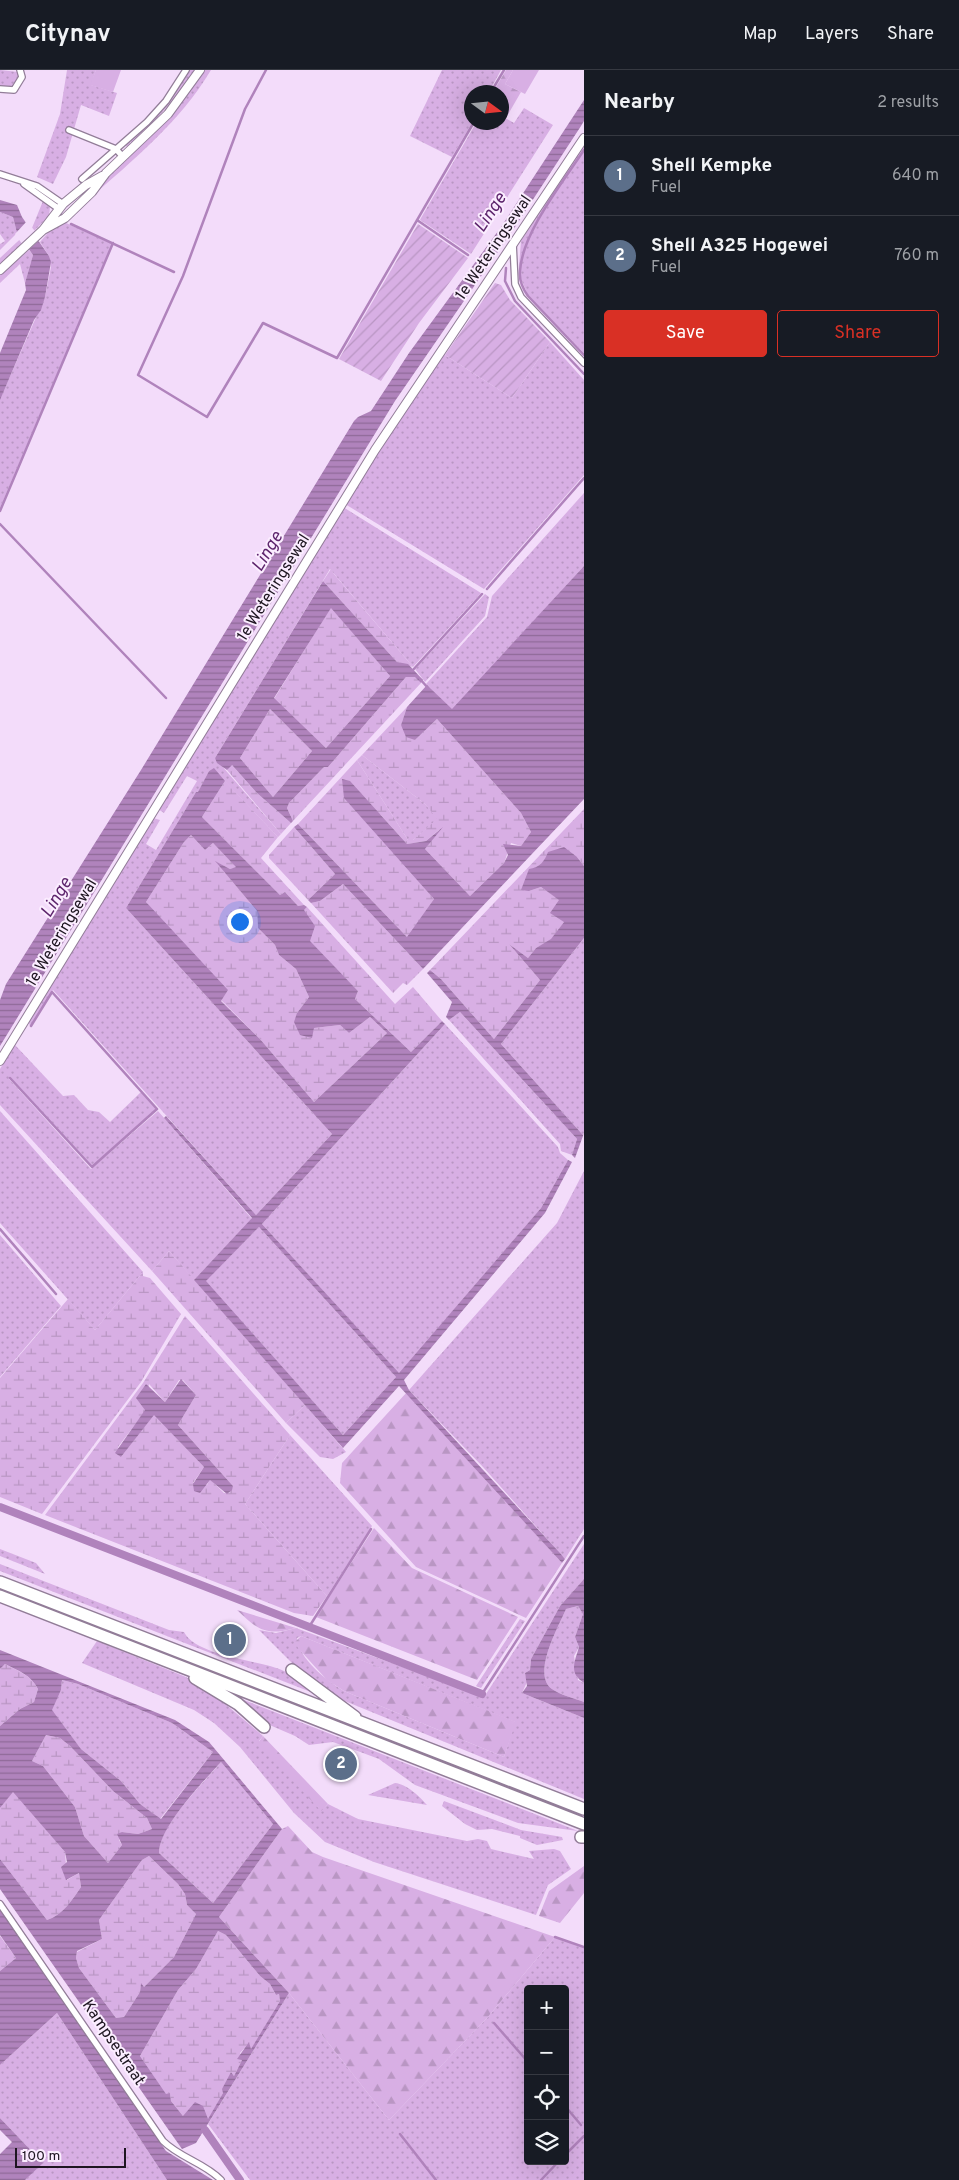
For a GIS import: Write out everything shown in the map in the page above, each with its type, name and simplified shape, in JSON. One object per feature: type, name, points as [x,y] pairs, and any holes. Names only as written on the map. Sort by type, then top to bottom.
[{"type":"highway","points":[[0,1582],[584,1809]]},
{"type":"highway","points":[[0,1596],[584,1824]]},
{"type":"highway","points":[[173,1663],[238,1704],[264,1727]]},
{"type":"highway","points":[[292,1670],[329,1699],[349,1710],[362,1723]]},
{"type":"street","points":[[0,88],[14,90],[22,77],[20,70]]},
{"type":"street","points":[[82,179],[147,122],[166,101],[186,70]]},
{"type":"street","points":[[41,232],[70,214],[92,192],[106,173],[168,114],[200,70]]},
{"type":"street","points":[[69,130],[116,150],[122,158]]},
{"type":"street","name":"1e Weteringsewal","points":[[0,1062],[375,450],[584,138]]},
{"type":"street","points":[[0,270],[41,232],[61,206],[86,185],[106,173]]},
{"type":"street","points":[[0,174],[37,186],[70,214]]},
{"type":"street","points":[[513,243],[515,284],[521,297],[584,364]]},
{"type":"street","name":"Kampsestraat","points":[[0,1904],[163,2142],[173,2152],[204,2167],[221,2180]]},
{"type":"green space","points":[[0,70],[18,72],[18,78],[13,86],[0,86]]},
{"type":"green space","points":[[67,70],[96,70],[91,85],[117,93],[109,116],[81,105],[66,157],[53,184],[37,177],[60,114]]},
{"type":"green space","points":[[96,70],[121,70],[113,92],[90,85]]},
{"type":"green space","points":[[190,70],[195,70],[172,101],[155,120],[127,147],[125,144],[129,141],[131,143],[131,139],[163,110]]},
{"type":"green space","points":[[205,70],[211,70],[185,107],[155,140],[88,200],[102,182],[166,122]]},
{"type":"green space","points":[[442,70],[501,70],[493,85],[464,85],[464,130],[468,130],[452,157],[410,136]]},
{"type":"green space","points":[[506,70],[513,70],[505,84],[507,85],[497,85]]},
{"type":"green space","points":[[513,70],[539,70],[525,94],[505,84]]},
{"type":"green space","points":[[509,86],[521,92],[509,113]]},
{"type":"green space","points":[[524,108],[553,125],[471,254],[420,220],[472,130],[509,130],[509,120],[514,123]]},
{"type":"green space","points":[[584,144],[584,353],[528,295],[521,279],[519,266],[521,241]]},
{"type":"green space","points":[[43,201],[50,207],[49,216],[0,265],[0,258],[32,228]]},
{"type":"green space","points":[[0,212],[13,217],[17,233],[0,250],[0,244],[5,241],[0,234]]},
{"type":"green space","points":[[64,222],[112,244],[0,508],[0,399],[45,297],[51,267],[49,256],[40,242],[52,228]]},
{"type":"green space","points":[[418,224],[468,258],[419,323],[381,381],[339,359]]},
{"type":"green space","points":[[29,250],[33,255],[25,283],[20,264],[0,283],[0,275]]},
{"type":"green space","points":[[495,283],[501,285],[510,300],[550,342],[512,398],[445,355]]},
{"type":"green space","points":[[550,342],[584,380],[584,475],[484,589],[345,504],[441,355],[445,355],[512,398]]},
{"type":"green space","points":[[584,493],[584,566],[452,710],[426,684],[487,617],[492,596]]},
{"type":"green space","points":[[343,507],[481,593],[413,667],[330,569],[215,758],[281,834],[278,837],[213,769],[209,771],[198,793],[196,792],[126,908],[332,1134],[256,1215],[53,990],[30,1026],[28,1020],[153,818],[160,820],[146,844],[156,850],[197,781],[187,776],[164,813],[158,809]]},
{"type":"green space","points":[[331,569],[413,667],[397,662],[323,581]]},
{"type":"green space","points":[[485,594],[489,597],[485,616],[425,682],[415,669]]},
{"type":"green space","points":[[331,607],[390,676],[326,748],[274,699]]},
{"type":"green space","points":[[415,676],[421,683],[293,821],[287,808],[289,803],[324,767],[328,767],[406,677]]},
{"type":"green space","points":[[407,707],[401,725],[415,740],[437,719],[521,813],[531,832],[521,846],[511,843],[504,863],[470,896],[425,849],[440,829],[426,841],[407,844],[380,814],[407,867],[434,899],[408,938],[298,824],[357,760],[408,840],[413,840],[437,819],[425,804],[362,755]]},
{"type":"green space","points":[[270,709],[312,751],[273,797],[240,758]]},
{"type":"green space","points":[[362,755],[425,804],[438,819],[413,840],[408,840],[357,760]]},
{"type":"green space","points":[[231,764],[257,793],[291,823],[281,834],[227,770]]},
{"type":"green space","points":[[225,781],[278,837],[261,858],[304,905],[298,906],[285,892],[280,895],[202,817]]},
{"type":"green space","points":[[584,809],[584,866],[577,857],[546,859],[536,868],[529,891],[541,887],[560,900],[564,922],[551,940],[536,948],[528,958],[509,944],[540,980],[494,1039],[441,979],[430,970]]},
{"type":"green space","points":[[294,827],[335,874],[308,900],[269,858],[269,855]]},
{"type":"green space","points":[[191,835],[205,850],[213,843],[237,867],[230,869],[216,862],[257,911],[258,928],[275,945],[279,955],[296,969],[309,997],[297,1013],[314,1028],[340,1025],[349,1033],[370,1017],[387,1033],[314,1102],[260,1039],[221,1000],[146,902],[184,842]]},
{"type":"green space","points":[[343,884],[423,969],[407,985],[403,983],[393,993],[311,903],[320,901]]},
{"type":"green space","points":[[307,907],[395,1004],[413,987],[442,1021],[411,1052],[355,999],[358,991],[309,941],[304,910]]},
{"type":"green space","points":[[584,938],[584,1133],[583,1135],[501,1044]]},
{"type":"green space","points":[[460,1012],[577,1139],[572,1155],[561,1151],[560,1144],[449,1020]]},
{"type":"green space","points":[[445,1024],[568,1160],[541,1208],[399,1374],[262,1224]]},
{"type":"green space","points":[[15,1045],[63,1096],[74,1095],[88,1110],[99,1112],[110,1122],[141,1092],[156,1109],[92,1166],[9,1077],[91,1169],[158,1111],[252,1219],[194,1280],[169,1251],[152,1271],[0,1105],[0,1069]]},
{"type":"green space","points":[[0,1111],[143,1272],[95,1330],[0,1223]]},
{"type":"green space","points":[[584,1171],[584,1529],[565,1559],[483,1467],[409,1390],[557,1223]]},
{"type":"green space","points":[[259,1227],[396,1377],[343,1435],[205,1281]]},
{"type":"green space","points":[[0,1235],[61,1306],[0,1377]]},
{"type":"green space","points":[[169,1251],[305,1405],[286,1423],[152,1271]]},
{"type":"green space","points":[[143,1272],[143,1276],[150,1278],[181,1314],[141,1382],[42,1514],[0,1497],[0,1378],[68,1299],[95,1330]]},
{"type":"green space","points":[[185,1316],[290,1435],[245,1504],[327,1596],[313,1616],[294,1613],[45,1515],[143,1383]],"holes":[[[179,1380],[183,1380],[196,1395],[178,1425],[233,1486],[229,1493],[224,1493],[210,1479],[207,1485],[193,1483],[204,1467],[154,1414],[121,1457],[118,1447],[146,1410],[149,1384],[165,1402]]]},
{"type":"green space","points":[[407,1392],[562,1563],[526,1618],[416,1567],[340,1483],[342,1463]]},
{"type":"green space","points":[[305,1405],[346,1452],[333,1459],[320,1457],[286,1423]]},
{"type":"green space","points":[[290,1435],[372,1526],[327,1596],[245,1504]]},
{"type":"green space","points":[[374,1528],[412,1568],[518,1617],[477,1680],[316,1617]]},
{"type":"green space","points":[[584,1544],[584,1579],[560,1606],[531,1659],[530,1670],[525,1673],[527,1682],[522,1693],[584,1718],[584,1799],[335,1697],[293,1664],[259,1630],[276,1633],[296,1628],[484,1697]],"holes":[[[301,1636],[515,1722],[504,1757],[344,1691],[314,1668],[303,1654],[297,1638]]]},
{"type":"green space","points":[[0,1549],[36,1563],[45,1574],[0,1556]]},
{"type":"green space","points":[[0,1564],[169,1630],[184,1632],[191,1640],[215,1652],[284,1671],[316,1694],[0,1571]]},
{"type":"green space","points":[[578,1606],[583,1614],[575,1637],[579,1647],[574,1656],[578,1680],[584,1683],[584,1702],[552,1689],[546,1682],[544,1673],[548,1650],[566,1609]]},
{"type":"green space","points":[[237,1610],[296,1628],[277,1632],[264,1630],[251,1623]]},
{"type":"green space","points":[[520,1619],[525,1621],[481,1688],[476,1686]]},
{"type":"green space","points":[[301,1636],[516,1722],[504,1757],[344,1691],[327,1680],[298,1648],[295,1642]]},
{"type":"green space","points":[[97,1641],[186,1677],[210,1691],[263,1736],[259,1741],[321,1810],[328,1804],[358,1819],[467,1841],[478,1839],[487,1841],[491,1849],[534,1859],[529,1851],[554,1849],[560,1851],[571,1869],[548,1885],[536,1915],[374,1862],[325,1842],[294,1813],[240,1747],[214,1723],[194,1710],[82,1663]]},
{"type":"green space","points":[[5,1664],[28,1677],[38,1689],[34,1702],[20,1709],[0,1726],[0,1669]]},
{"type":"green space","points":[[62,1680],[78,1684],[172,1723],[213,1752],[160,1819],[140,1804],[121,1781],[81,1749],[51,1710],[61,1690]]},
{"type":"green space","points":[[239,1698],[578,1831],[518,1823],[415,1785],[379,1759],[363,1753],[333,1742],[309,1745],[295,1736],[265,1723]]},
{"type":"green space","points":[[46,1735],[60,1738],[70,1746],[113,1791],[147,1818],[152,1829],[138,1834],[122,1832],[119,1840],[122,1845],[108,1863],[84,1836],[75,1807],[43,1766],[32,1761]]},
{"type":"green space","points":[[263,1736],[328,1804],[321,1811],[258,1743]]},
{"type":"green space","points":[[221,1762],[273,1824],[213,1903],[159,1853],[166,1830],[174,1818],[193,1793]]},
{"type":"green space","points":[[395,1783],[409,1788],[427,1805],[368,1795]]},
{"type":"green space","points":[[13,1791],[65,1852],[67,1880],[79,1873],[81,1887],[71,1902],[58,1915],[47,1920],[0,1859],[0,1808]]},
{"type":"green space","points":[[444,1801],[521,1830],[562,1837],[563,1840],[537,1845],[520,1838],[520,1836],[492,1829],[477,1830],[465,1824],[442,1806]]},
{"type":"green space","points":[[288,1826],[312,1852],[323,1857],[555,1937],[487,2018],[389,2120],[289,1993],[219,1917],[282,1829]]},
{"type":"green space","points":[[149,1856],[178,1884],[185,1894],[187,1905],[196,1914],[174,1957],[144,1987],[141,1984],[140,1992],[124,2017],[116,2018],[79,1968],[76,1958],[77,1952],[102,1939],[99,1920],[142,1860]]},
{"type":"green space","points":[[584,1866],[584,1893],[560,1923],[539,1916],[549,1891]]},
{"type":"green space","points":[[218,1931],[226,1935],[260,1976],[270,1984],[276,1995],[279,1994],[280,2001],[251,2050],[249,2043],[240,2053],[242,2060],[234,2076],[231,2072],[223,2093],[208,2120],[183,2116],[171,2101],[170,2093],[166,2095],[140,2056],[178,1990],[196,1969]]},
{"type":"green space","points":[[0,1936],[16,1958],[0,1971]]},
{"type":"green space","points":[[555,1937],[584,1947],[584,2180],[250,2180],[208,2124],[289,1993],[389,2120],[487,2018]]},
{"type":"green space","points":[[57,2013],[167,2180],[25,2180],[42,2162],[0,2118],[0,2065]]},
{"type":"shaded area","points":[[584,100],[584,121],[581,126],[515,227],[395,401],[0,1046],[0,1000],[6,984],[141,770],[354,421],[371,411],[409,353],[501,227]]},
{"type":"shaded area","points":[[0,200],[17,205],[22,217],[49,256],[51,262],[41,310],[34,320],[0,400],[0,353],[26,290],[25,283],[33,255],[17,233],[13,217],[0,212]]},
{"type":"shaded area","points":[[584,566],[584,799],[423,969],[343,884],[320,901],[311,903],[308,900],[335,874],[294,827],[298,824],[407,937],[434,899],[344,798],[342,779],[350,781],[407,844],[426,841],[443,827],[425,849],[470,896],[504,863],[508,855],[503,844],[521,846],[531,832],[521,813],[437,719],[415,740],[406,737],[401,725],[407,707],[427,685],[452,709]]},
{"type":"shaded area","points":[[323,581],[397,662],[408,664],[423,680],[421,683],[415,677],[406,677],[328,767],[324,767],[289,803],[287,808],[293,821],[291,823],[257,793],[232,765],[227,770],[217,763],[215,758]],"holes":[[[331,608],[390,676],[326,748],[274,698]],[[270,709],[312,751],[273,797],[240,758]]]},
{"type":"shaded area","points":[[214,768],[225,781],[202,817],[280,895],[285,892],[298,906],[304,905],[307,907],[304,910],[315,926],[310,941],[358,991],[355,999],[411,1052],[442,1021],[445,1024],[262,1224],[399,1373],[541,1208],[568,1160],[572,1162],[545,1213],[404,1380],[409,1390],[560,1553],[565,1559],[562,1563],[399,1386],[343,1448],[194,1280],[252,1218],[164,1118],[166,1116],[256,1215],[332,1134],[126,908],[209,771]],"holes":[[[191,835],[205,850],[213,843],[236,867],[230,869],[215,861],[257,911],[258,928],[275,945],[279,955],[296,969],[309,997],[297,1013],[294,1022],[300,1035],[312,1038],[314,1028],[340,1025],[349,1033],[370,1017],[387,1033],[314,1102],[260,1039],[221,1001],[228,990],[146,902],[184,842]],[[259,1227],[396,1377],[343,1435],[206,1281]]]},
{"type":"shaded area","points":[[564,847],[577,857],[584,866],[584,938],[501,1044],[583,1135],[584,1133],[575,1158],[572,1155],[577,1139],[460,1012],[449,1020],[446,1017],[452,1002],[427,973],[430,970],[441,979],[494,1039],[540,980],[509,944],[528,958],[536,948],[551,939],[564,922],[550,913],[559,900],[541,887],[529,891],[521,890],[529,869],[541,864],[548,852]]},
{"type":"shaded area","points":[[181,1379],[196,1395],[178,1425],[233,1486],[232,1490],[227,1494],[210,1480],[200,1493],[194,1491],[193,1484],[204,1467],[154,1415],[121,1457],[115,1453],[145,1410],[136,1398],[146,1384],[165,1402]]},
{"type":"shaded area","points":[[584,1579],[584,1683],[574,1671],[579,1647],[575,1637],[583,1614],[578,1606],[566,1609],[548,1650],[544,1673],[546,1682],[552,1689],[584,1702],[584,1718],[522,1693],[527,1686],[525,1673],[530,1670],[531,1659],[560,1606]]},
{"type":"shaded area","points":[[0,1650],[175,1720],[209,1742],[282,1829],[219,1917],[289,1993],[196,2143],[182,2149],[0,1889],[0,1859],[47,1920],[58,1915],[71,1902],[81,1887],[79,1873],[66,1880],[61,1867],[67,1862],[65,1852],[13,1792],[0,1808],[0,1726],[20,1709],[34,1702],[38,1689],[32,1680],[20,1671],[5,1664],[0,1669]],"holes":[[[62,1680],[78,1684],[172,1723],[213,1752],[161,1819],[140,1804],[121,1781],[81,1749],[52,1710],[61,1690]],[[46,1735],[60,1738],[113,1791],[147,1818],[152,1829],[138,1834],[122,1832],[117,1834],[122,1845],[108,1863],[84,1836],[75,1807],[43,1766],[32,1761]],[[221,1762],[273,1824],[213,1903],[159,1853],[166,1831],[193,1793]],[[149,1856],[178,1884],[185,1894],[187,1905],[196,1914],[174,1957],[144,1987],[141,1983],[140,1992],[124,2017],[116,2018],[79,1968],[76,1958],[77,1951],[102,1939],[99,1920],[142,1860]],[[218,1931],[226,1935],[260,1976],[270,1984],[276,1995],[279,1994],[280,2001],[251,2049],[249,2042],[237,2059],[242,2060],[234,2076],[231,2072],[222,2089],[223,2093],[208,2119],[203,2106],[195,2102],[183,2116],[171,2101],[170,2093],[166,2094],[140,2056],[178,1990],[196,1969]]]},
{"type":"shaded area","points":[[0,1908],[166,2151],[213,2180],[167,2180],[57,2013],[0,2065],[0,1971],[16,1958],[0,1935]]},
{"type":"shaded area","points":[[0,2118],[43,2163],[25,2180],[0,2180],[0,2154],[12,2142],[0,2130]]},
{"type":"pier","points":[[27,221],[41,239],[27,251],[15,234]]},
{"type":"waterway","points":[[266,70],[245,109],[183,276],[138,375],[207,417],[263,323],[337,358],[469,130]]},
{"type":"waterway","points":[[495,85],[504,70]]},
{"type":"waterway","points":[[584,150],[536,224],[522,256],[520,274],[524,290],[528,296],[584,355]]},
{"type":"waterway","points":[[417,220],[468,255]]},
{"type":"waterway","points":[[71,224],[174,272]]},
{"type":"waterway","points":[[0,511],[113,243]]},
{"type":"waterway","points":[[506,268],[505,281],[515,301],[584,374]]},
{"type":"waterway","points":[[487,589],[584,478]]},
{"type":"waterway","points":[[0,524],[166,698]]},
{"type":"waterway","points":[[412,671],[482,594]]},
{"type":"waterway","points":[[420,679],[428,688]]},
{"type":"waterway","points":[[10,1078],[92,1167],[157,1109],[52,992],[31,1026]]},
{"type":"waterway","points":[[0,1229],[56,1294]]},
{"type":"waterway","points":[[0,1507],[482,1694]]},
{"type":"waterway","points":[[309,1627],[371,1529]]},
{"type":"waterway","points":[[482,1694],[584,1536]]},
{"type":"waterway","points":[[555,1937],[584,1947]]},
{"type":"waterway","points":[[494,2023],[524,2057]]},
{"type":"waterway","points":[[569,2111],[581,2125]]},
{"type":"waterway","points":[[205,2130],[240,2180]]},
{"type":"waterway","points":[[400,2134],[436,2180]]},
{"type":"waterway","points":[[569,2151],[584,2136]]},
{"type":"waterway","points":[[541,2180],[555,2165]]},
{"type":"place","name":"Shell Kempke","points":[[230,1640]]},
{"type":"place","name":"Shell A325 Hogewei","points":[[341,1764]]},
{"type":"water label","name":"Linge","points":[[491,213]]},
{"type":"water label","name":"Linge","points":[[268,552]]},
{"type":"water label","name":"Linge","points":[[57,898]]}]
